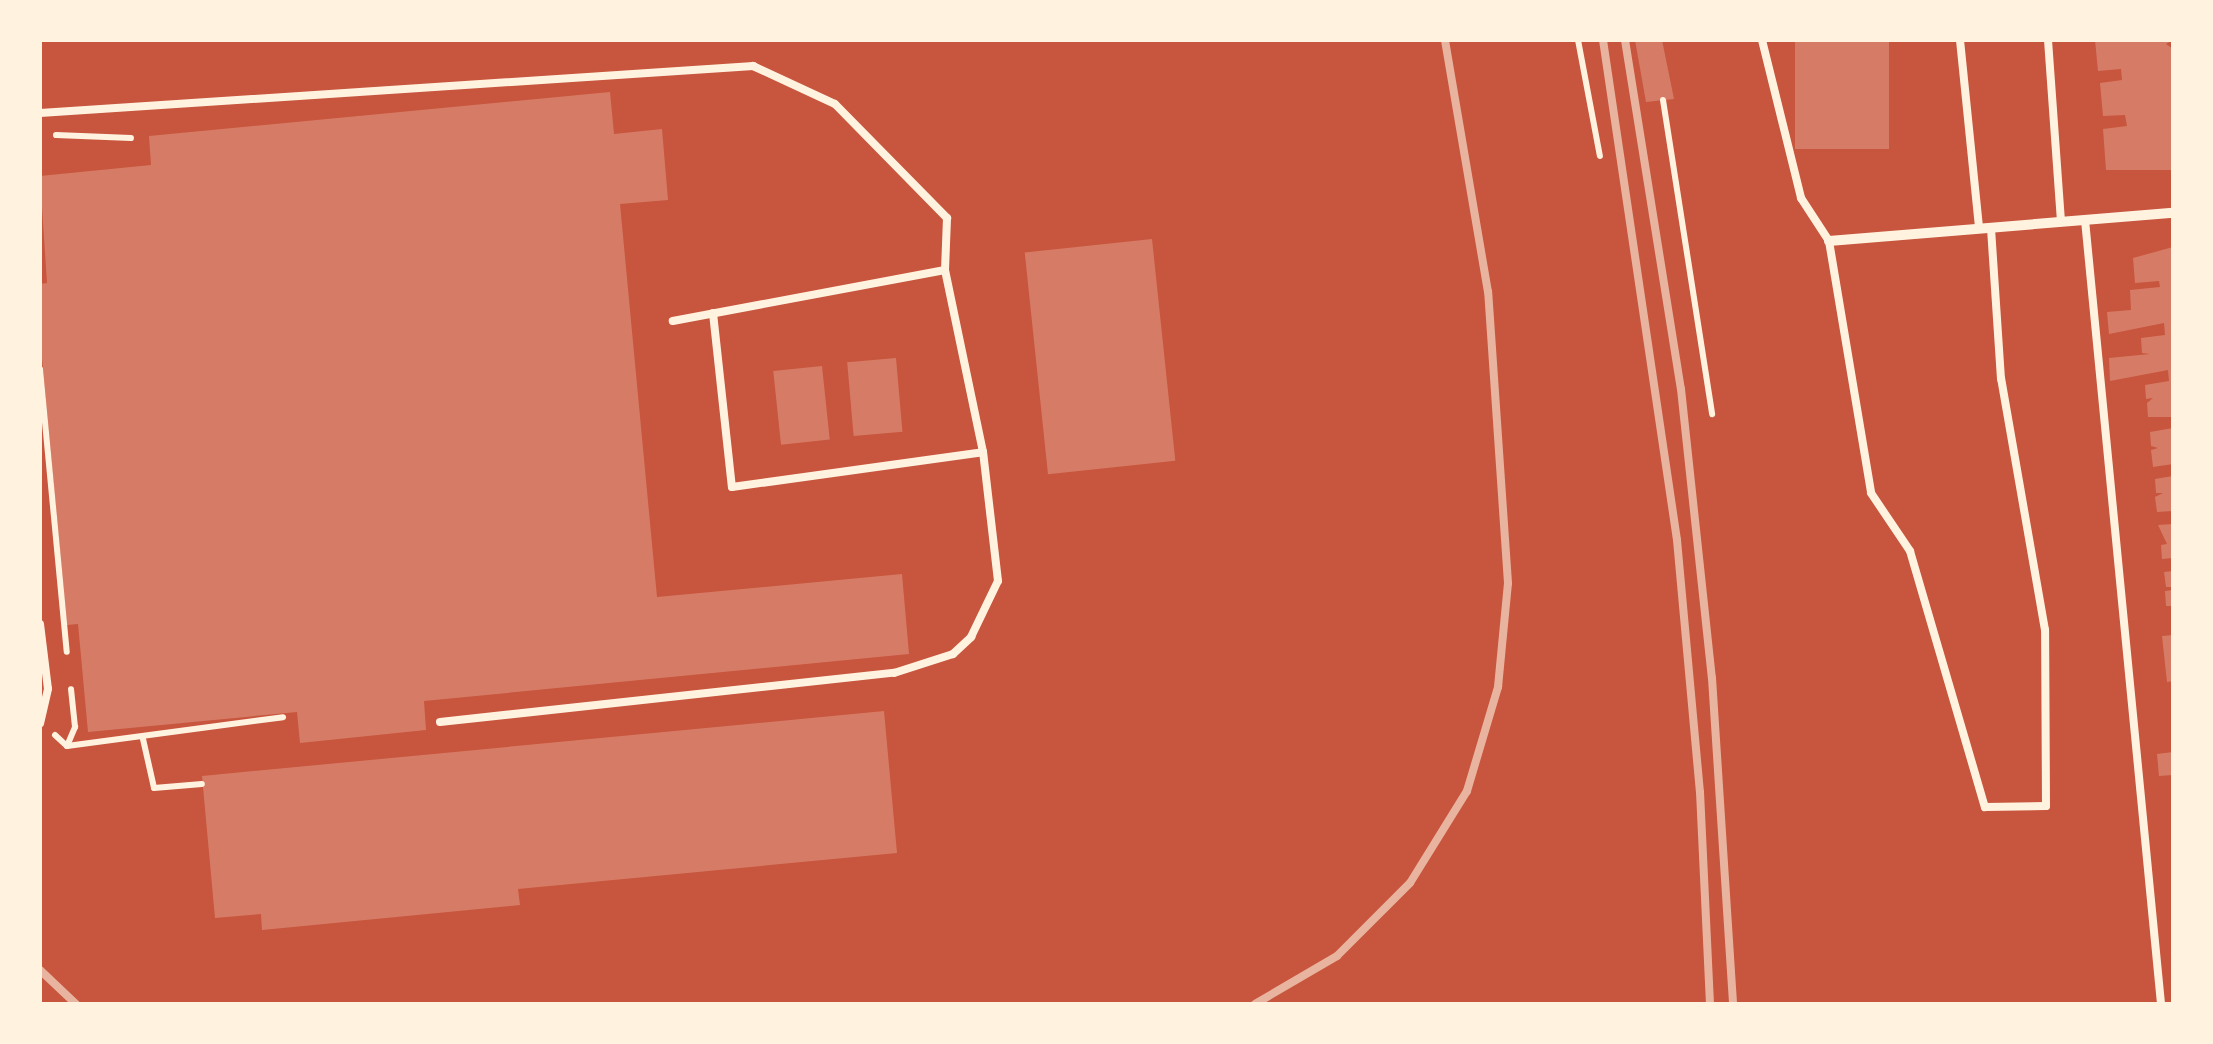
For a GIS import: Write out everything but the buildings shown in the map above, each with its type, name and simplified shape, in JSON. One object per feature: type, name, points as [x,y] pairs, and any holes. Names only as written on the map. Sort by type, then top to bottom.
[{"type":"street","points":[[1829,241],[2173,214]]},
{"type":"lane","points":[[1762,40],[1801,198],[1829,241],[1871,494],[1910,551],[1985,807],[2046,806],[2044,630],[2001,379],[1960,40]]},
{"type":"lane","points":[[2048,40],[2061,222]]},
{"type":"lane","points":[[40,113],[753,66],[835,104],[947,218],[945,270],[983,452],[998,581],[970,638],[953,654],[894,673],[440,722]]},
{"type":"lane","points":[[2085,220],[2161,1004]]},
{"type":"lane","points":[[673,321],[945,270]]},
{"type":"lane","points":[[713,313],[732,487],[983,452]]},
{"type":"lane","points":[[40,624],[48,689],[40,723]]},
{"type":"path","points":[[1578,40],[1600,156]]},
{"type":"path","points":[[1664,100],[1712,414]]},
{"type":"path","points":[[40,135],[131,138]]},
{"type":"path","points":[[40,368],[75,727],[67,746]]},
{"type":"path","points":[[55,736],[67,746],[143,738],[201,724],[282,717]]},
{"type":"path","points":[[143,738],[154,788],[202,784]]},
{"type":"railway","points":[[1255,1004],[1337,956],[1410,883],[1467,791],[1498,687],[1508,583],[1488,292],[1445,40]]},
{"type":"railway","points":[[1603,40],[1677,540],[1700,792],[1710,1004]]},
{"type":"railway","points":[[1625,40],[1681,389],[1712,678],[1733,1004]]},
{"type":"railway","points":[[40,970],[76,1004]]}]
